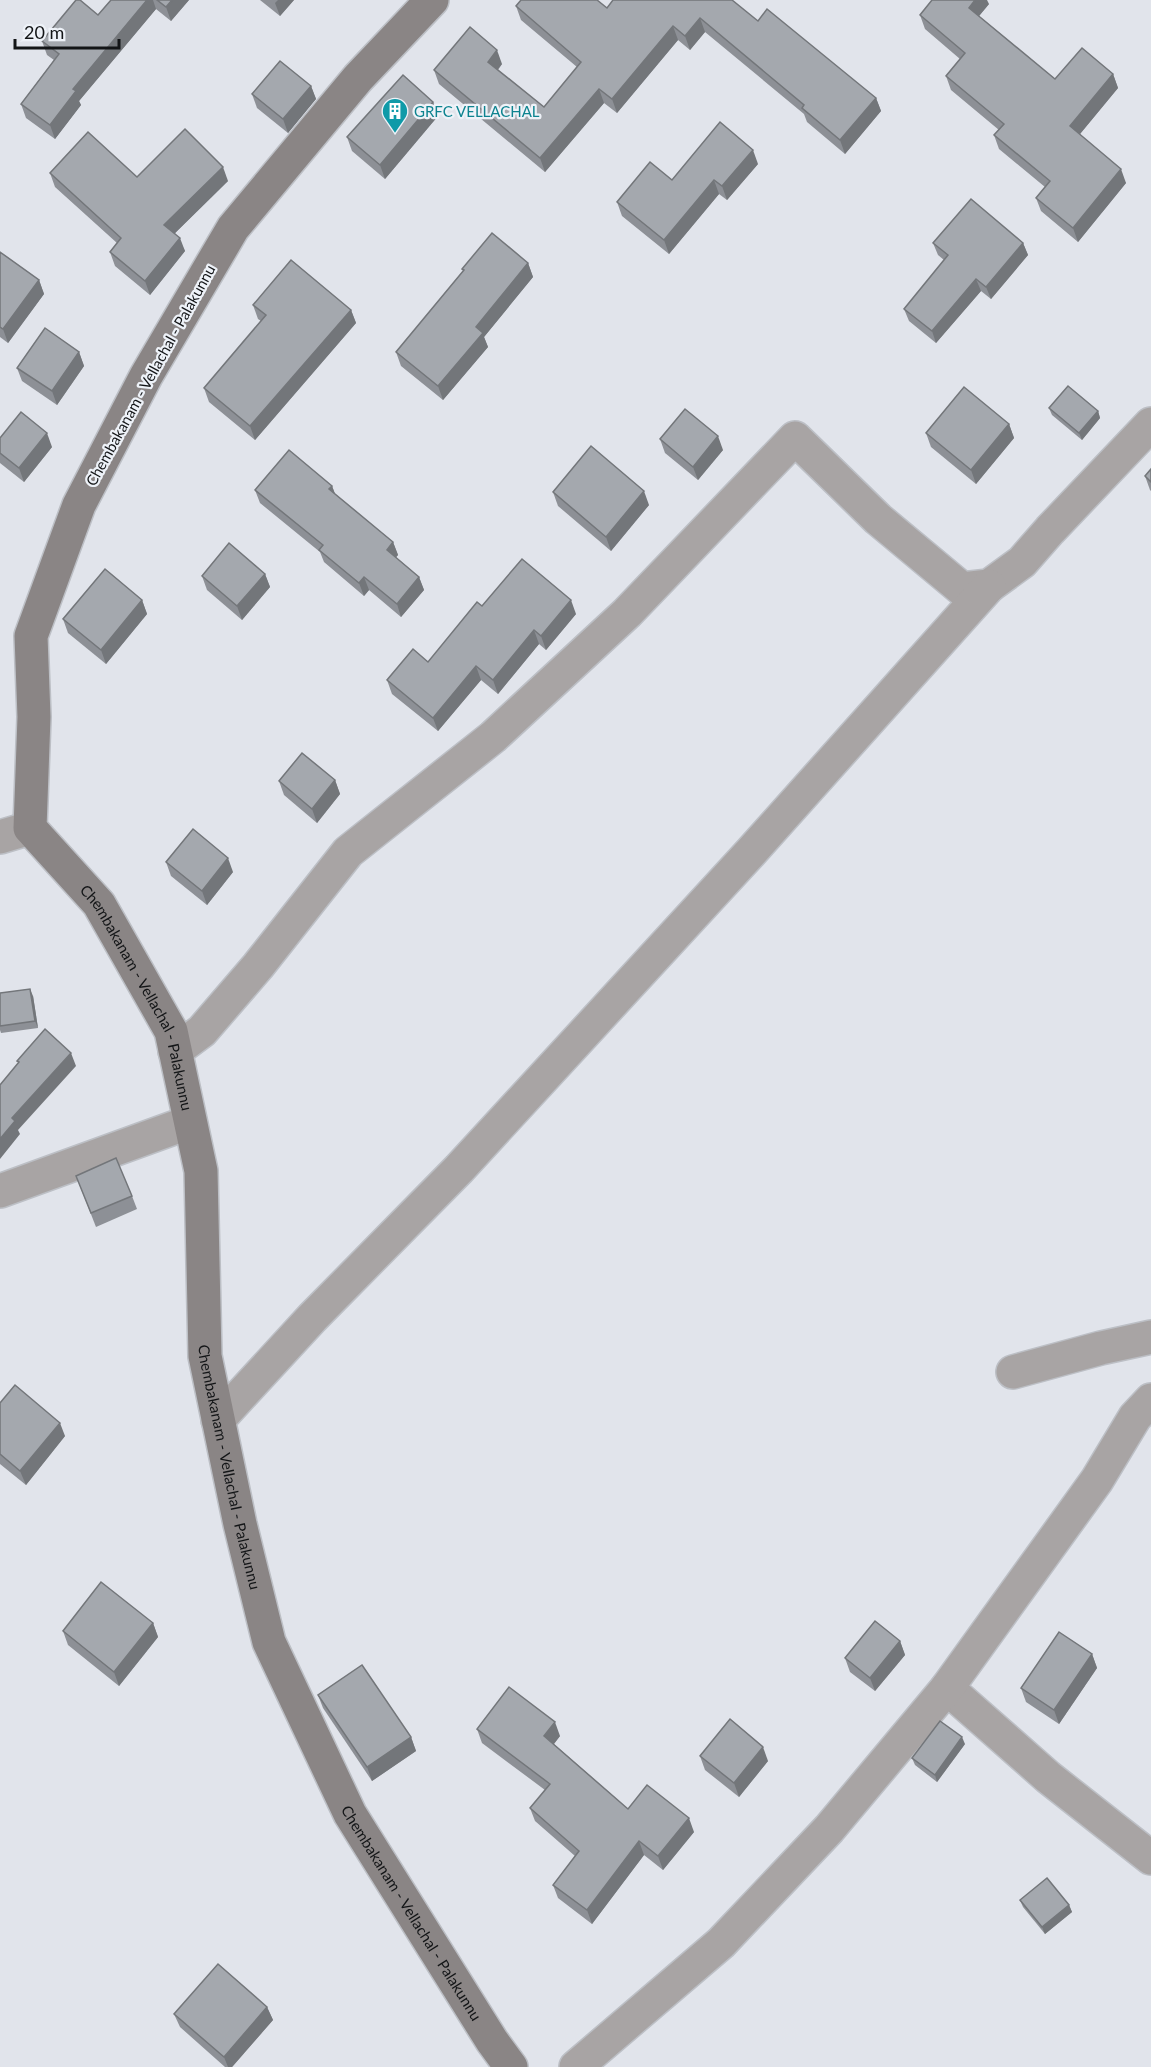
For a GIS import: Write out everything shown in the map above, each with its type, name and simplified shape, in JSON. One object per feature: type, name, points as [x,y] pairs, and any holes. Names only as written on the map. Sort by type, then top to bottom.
[{"type":"main road","name":"Chembakanam - Vellachal - Palakunnu","points":[[432,0],[358,78],[233,228],[146,376],[79,505],[31,636],[34,717],[15,832],[99,904],[171,1030],[201,1172],[205,1356],[240,1524],[269,1642],[350,1814],[492,2041],[511,2067]]},
{"type":"street","points":[[218,1420],[312,1318],[459,1169],[751,852],[988,586],[1022,562],[1151,424]]},
{"type":"street","points":[[175,1051],[202,1031],[258,966],[348,852],[493,737],[610,629],[795,438],[878,519],[962,589],[988,586]]},
{"type":"street","points":[[0,1191],[190,1122]]},
{"type":"street","points":[[1013,1372],[1151,1337]]},
{"type":"street","points":[[576,2067],[721,1943],[829,1829],[947,1688],[1096,1479],[1135,1417],[1151,1400]]},
{"type":"street","points":[[947,1688],[1048,1777],[1151,1858]]},
{"type":"building","points":[[76,0],[80,0],[98,15],[111,0],[147,0],[73,89],[76,91],[50,125],[21,104],[59,54],[42,41]]},
{"type":"building","points":[[157,0],[172,0],[166,7]]},
{"type":"building","points":[[521,0],[597,0],[607,8],[613,0],[732,0],[758,21],[767,9],[876,98],[840,140],[802,108],[804,105],[700,18],[685,36],[673,26],[612,99],[599,89],[540,158],[434,70],[470,27],[497,50],[488,62],[544,107],[581,62],[516,6]]},
{"type":"building","points":[[932,0],[975,0],[969,8],[1055,79],[1082,48],[1113,74],[1070,126],[1121,169],[1073,228],[1036,198],[1050,181],[994,135],[1004,124],[946,76],[965,53],[920,15]]},
{"type":"building","points":[[280,61],[311,86],[283,119],[252,94]]},
{"type":"building","name":"GRFC VELLACHAL","points":[[403,75],[433,102],[380,165],[347,137]]},
{"type":"building","points":[[720,122],[753,150],[722,186],[714,180],[664,240],[617,202],[650,162],[672,180]]},
{"type":"building","points":[[185,129],[223,167],[164,225],[180,238],[145,281],[110,252],[121,238],[50,173],[88,132],[137,177]]},
{"type":"building","points":[[971,199],[1023,243],[986,287],[976,279],[932,331],[904,309],[948,255],[933,243]]},
{"type":"building","points":[[492,233],[528,263],[476,327],[483,333],[438,386],[396,352]]},
{"type":"building","points":[[0,252],[39,280],[3,329],[0,327]]},
{"type":"building","points":[[291,260],[351,310],[250,426],[204,388],[266,315],[253,305]]},
{"type":"building","points":[[45,328],[79,352],[52,391],[17,368]]},
{"type":"building","points":[[1068,386],[1098,411],[1079,433],[1049,408]]},
{"type":"building","points":[[964,387],[1009,424],[971,470],[926,433]]},
{"type":"building","points":[[685,409],[718,436],[693,467],[660,439]]},
{"type":"building","points":[[21,412],[47,433],[19,468],[0,453],[0,438]]},
{"type":"building","points":[[591,446],[644,491],[606,537],[553,492]]},
{"type":"building","points":[[289,450],[332,486],[329,489],[393,542],[387,550],[419,577],[397,604],[364,577],[359,583],[319,550],[323,545],[255,490]]},
{"type":"building","points":[[1151,469],[1151,482],[1145,476]]},
{"type":"building","points":[[229,543],[265,574],[237,606],[202,576]]},
{"type":"building","points":[[522,559],[571,600],[541,636],[534,630],[493,680],[476,666],[433,718],[387,680],[413,649],[428,662],[477,602],[482,606]]},
{"type":"building","points":[[105,569],[142,600],[101,650],[63,619]]},
{"type":"building","points":[[302,753],[335,780],[312,809],[279,781]]},
{"type":"building","points":[[193,829],[228,858],[202,891],[166,862]]},
{"type":"building","points":[[30,989],[35,1021],[0,1026],[0,993]]},
{"type":"building","points":[[45,1029],[71,1053],[12,1118],[15,1121],[0,1139],[0,1085]]},
{"type":"building","points":[[116,1158],[132,1196],[91,1213],[76,1176]]},
{"type":"building","points":[[15,1385],[60,1423],[20,1471],[0,1454],[0,1403]]},
{"type":"building","points":[[101,1582],[153,1623],[114,1672],[63,1631]]},
{"type":"building","points":[[875,1621],[900,1641],[870,1678],[845,1658]]},
{"type":"building","points":[[1059,1632],[1092,1654],[1054,1710],[1021,1688]]},
{"type":"building","points":[[362,1665],[411,1737],[367,1767],[318,1695]]},
{"type":"building","points":[[509,1687],[555,1722],[544,1736],[628,1809],[647,1785],[689,1818],[658,1856],[639,1841],[587,1910],[553,1885],[579,1851],[530,1808],[550,1784],[477,1729]]},
{"type":"building","points":[[730,1719],[763,1747],[734,1783],[700,1756]]},
{"type":"building","points":[[940,1721],[962,1737],[935,1775],[912,1758]]},
{"type":"building","points":[[1047,1878],[1069,1905],[1042,1927],[1020,1900]]},
{"type":"building","points":[[218,1964],[267,2007],[224,2057],[174,2014]]},
{"type":"place","name":"GRFC VELLACHAL","points":[[395,134]]}]
